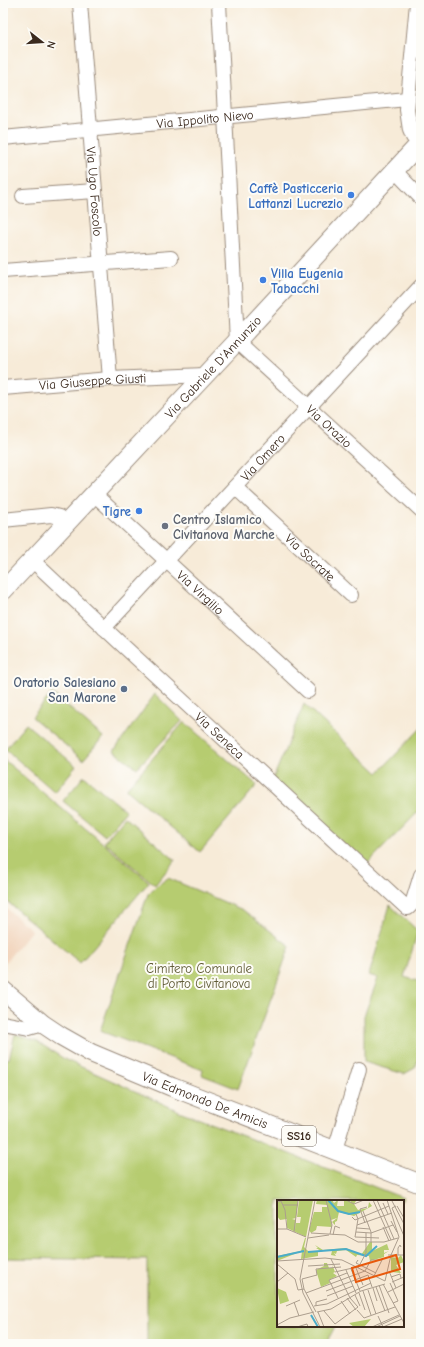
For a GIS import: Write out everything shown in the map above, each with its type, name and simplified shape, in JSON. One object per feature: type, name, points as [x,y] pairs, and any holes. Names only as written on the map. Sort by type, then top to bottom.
[{"type":"main road","name":"Via Gabriele D'Annunzio","points":[[3,591],[94,494],[194,379],[237,341],[420,142]]},
{"type":"main road","name":"Via Edmondo De Amicis","points":[[3,990],[43,1024],[76,1045],[132,1071],[421,1184]]},
{"type":"street","name":"Via Ugo Foscolo","points":[[80,3],[110,379]]},
{"type":"street","points":[[219,3],[237,341]]},
{"type":"street","points":[[416,3],[407,99],[410,130],[413,137],[420,142]]},
{"type":"street","name":"Via Ippolito Nievo","points":[[3,138],[407,99]]},
{"type":"street","points":[[394,170],[421,198]]},
{"type":"street","points":[[23,196],[95,191]]},
{"type":"street","points":[[3,271],[171,258]]},
{"type":"street","name":"Via Omero","points":[[104,628],[421,286]]},
{"type":"street","name":"Via Orazio","points":[[237,341],[421,510]]},
{"type":"street","name":"Via Giuseppe Giusti","points":[[3,388],[110,379],[194,379]]},
{"type":"street","name":"Via Socrate","points":[[235,487],[351,595]]},
{"type":"street","name":"Via Virgilio","points":[[94,494],[308,691]]},
{"type":"street","points":[[3,520],[50,515],[59,516],[66,523]]},
{"type":"street","name":"Via Seneca","points":[[32,560],[404,907],[408,908],[412,904],[421,875]]},
{"type":"street","points":[[3,1023],[29,1028],[43,1024]]},
{"type":"street","points":[[334,1150],[359,1069]]},
{"type":"shaded area","points":[[3,906],[32,930],[3,965]]},
{"type":"green space","points":[[52,693],[103,737],[83,760],[32,717]]},
{"type":"green space","points":[[155,694],[182,721],[137,768],[114,751]]},
{"type":"green space","points":[[304,704],[378,773],[421,728],[421,809],[366,865],[273,779]]},
{"type":"green space","points":[[184,722],[257,785],[200,852],[126,789]]},
{"type":"green space","points":[[26,724],[76,766],[55,792],[5,749]]},
{"type":"green space","points":[[3,759],[149,882],[80,963],[3,898]]},
{"type":"green space","points":[[84,776],[126,811],[105,836],[63,801]]},
{"type":"green space","points":[[125,817],[175,860],[155,885],[104,842]]},
{"type":"green space","name":"Cimitero Comunale di Porto Civitanova","points":[[168,878],[243,910],[290,946],[238,1089],[202,1075],[203,1070],[100,1031],[148,894]]},
{"type":"green space","points":[[390,905],[418,931],[404,977],[421,982],[421,1053],[415,1068],[404,1074],[364,1062],[364,1016],[378,978],[369,975]]},
{"type":"green space","points":[[15,1034],[36,1041],[66,1060],[179,1111],[403,1198],[402,1200],[277,1200],[277,1327],[334,1327],[326,1344],[147,1344],[147,1260],[3,1258],[3,1058],[9,1059]]},
{"type":"place","name":"Caffè Pasticceria Lattanzi Lucrezio","points":[[351,195]]},
{"type":"place","name":"Villa Eugenia Tabacchi","points":[[263,280]]},
{"type":"place","name":"Tigre","points":[[139,511]]},
{"type":"place","name":"Centro Islamico Civitanova Marche","points":[[165,526]]},
{"type":"place","name":"Oratorio Salesiano San Marone","points":[[124,689]]}]
